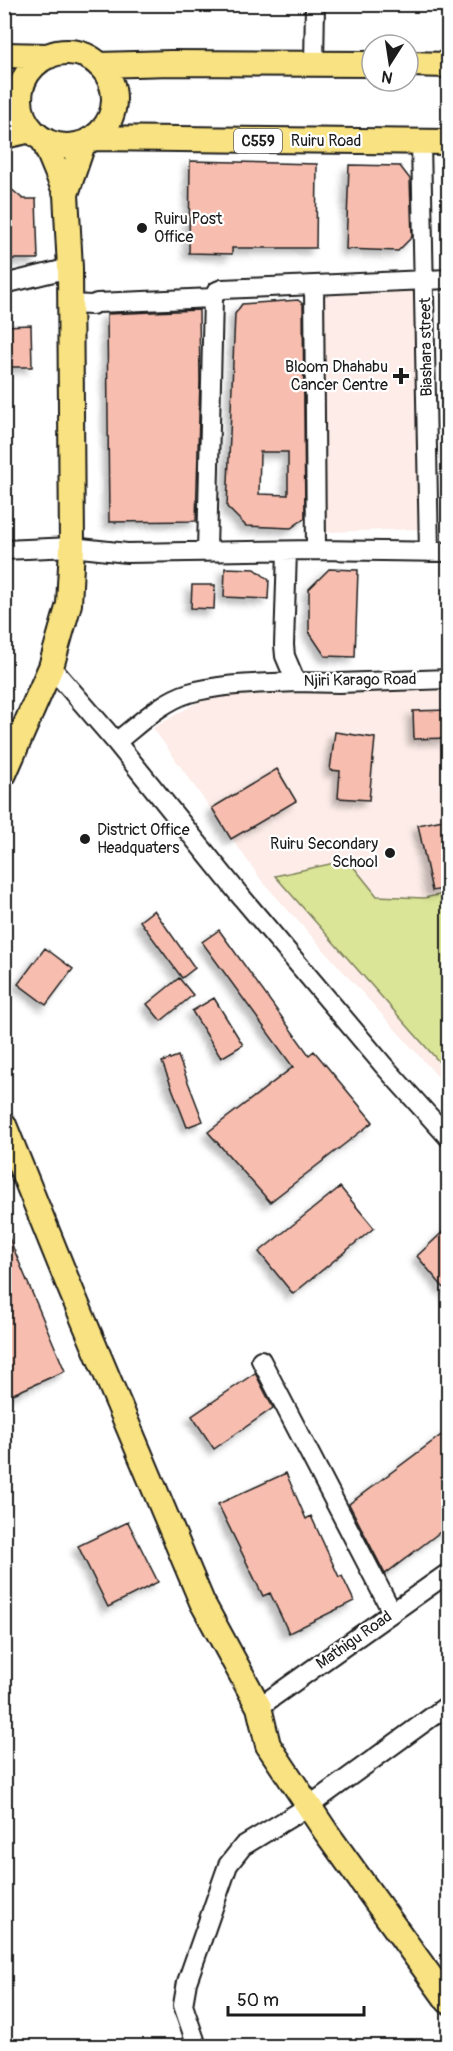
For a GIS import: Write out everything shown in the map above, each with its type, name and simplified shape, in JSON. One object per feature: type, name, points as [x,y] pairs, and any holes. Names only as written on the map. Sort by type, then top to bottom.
[{"type":"main road","points":[[4,55],[49,56],[66,52],[84,55],[99,65],[108,76],[113,88],[114,102],[105,128],[89,141],[63,147],[37,135],[4,136]]},
{"type":"main road","points":[[4,774],[51,667],[69,604],[72,547],[70,268],[66,194],[37,135],[22,114],[20,97],[24,80],[34,65],[49,56]]},
{"type":"main road","points":[[99,65],[360,64]]},
{"type":"main road","points":[[420,64],[448,65]]},
{"type":"main road","points":[[66,194],[89,141]]},
{"type":"main road","name":"Ruiru Road","points":[[89,141],[448,142]]},
{"type":"main road","points":[[4,1125],[202,1602],[259,1707],[268,1746],[448,2001]]},
{"type":"street","points":[[314,64],[315,4]]},
{"type":"street","name":"Biashara street","points":[[421,142],[429,552]]},
{"type":"street","points":[[4,284],[70,268]]},
{"type":"street","points":[[207,551],[213,298],[217,291],[448,279]]},
{"type":"street","points":[[314,285],[316,550]]},
{"type":"street","points":[[69,304],[92,305],[213,298]]},
{"type":"street","points":[[4,550],[72,547],[127,553],[316,550],[448,552]]},
{"type":"street","name":"Njiri Karago Road","points":[[287,551],[284,645],[285,656],[296,682],[339,683],[448,679]]},
{"type":"street","points":[[51,667],[116,742],[253,911],[384,1066],[448,1137]]},
{"type":"street","points":[[116,742],[160,709],[188,693],[231,685],[296,682]]},
{"type":"street","points":[[261,1360],[392,1612]]},
{"type":"street","name":"Mathigu Road","points":[[259,1707],[448,1573]]},
{"type":"street","points":[[197,2046],[183,2005],[187,1982],[228,1865],[243,1846],[309,1806],[448,1706]]},
{"type":"shaded area","points":[[419,288],[423,529],[322,532],[318,289]]},
{"type":"shaded area","points":[[448,690],[448,1088],[262,881],[153,728],[210,695]]},
{"type":"green space","points":[[348,860],[377,896],[424,898],[448,893],[448,1072],[275,876]]},
{"type":"building","points":[[190,161],[317,164],[316,248],[232,248],[232,254],[189,253]]},
{"type":"building","points":[[349,165],[400,166],[410,179],[412,237],[398,251],[346,249]]},
{"type":"building","points":[[4,183],[23,199],[36,199],[38,259],[9,259],[9,254],[4,255]]},
{"type":"building","points":[[298,300],[303,304],[305,518],[291,528],[246,526],[227,507],[235,314],[242,304]],"holes":[[[260,452],[288,452],[288,495],[259,494]]]},
{"type":"building","points":[[199,310],[200,381],[196,521],[109,522],[107,314]]},
{"type":"building","points":[[31,325],[32,367],[4,367],[4,326]]},
{"type":"building","points":[[225,568],[255,569],[269,580],[268,599],[224,597]]},
{"type":"building","points":[[329,569],[358,570],[355,657],[325,656],[309,632],[309,589]]},
{"type":"building","points":[[192,585],[215,585],[214,609],[191,608]]},
{"type":"building","points":[[448,710],[448,738],[414,739],[413,711]]},
{"type":"building","points":[[335,732],[375,738],[369,800],[338,798],[340,771],[330,770]]},
{"type":"building","points":[[277,769],[296,801],[231,839],[212,808]]},
{"type":"building","points":[[443,820],[448,847],[448,888],[432,891],[418,825]]},
{"type":"building","points":[[154,910],[195,968],[182,978],[140,921]]},
{"type":"building","points":[[219,930],[309,1055],[314,1051],[373,1122],[270,1202],[208,1132],[293,1067],[202,942]]},
{"type":"building","points":[[45,948],[73,969],[46,1005],[18,984]]},
{"type":"building","points":[[179,978],[193,995],[161,1021],[147,1004]]},
{"type":"building","points":[[214,998],[243,1045],[221,1058],[192,1011]]},
{"type":"building","points":[[178,1056],[203,1121],[187,1127],[162,1062]]},
{"type":"building","points":[[340,1187],[374,1228],[293,1294],[259,1252]]},
{"type":"building","points":[[4,1226],[65,1371],[4,1398]]},
{"type":"building","points":[[448,1227],[448,1293],[417,1256]]},
{"type":"building","points":[[255,1373],[273,1408],[214,1449],[192,1416]]},
{"type":"building","points":[[448,1430],[448,1526],[385,1574],[349,1504]]},
{"type":"building","points":[[286,1473],[306,1519],[311,1516],[339,1577],[342,1576],[354,1601],[289,1633],[270,1593],[263,1596],[218,1504]]},
{"type":"building","points":[[128,1522],[158,1582],[108,1607],[78,1546]]},
{"type":"place","name":"Ruiru Post Office","points":[[142,228]]},
{"type":"place","name":"Bloom Dhahabu Cancer Centre","points":[[401,376]]},
{"type":"place","name":"District Office Headquaters","points":[[85,839]]},
{"type":"place","name":"Ruiru Secondary School","points":[[390,853]]}]
